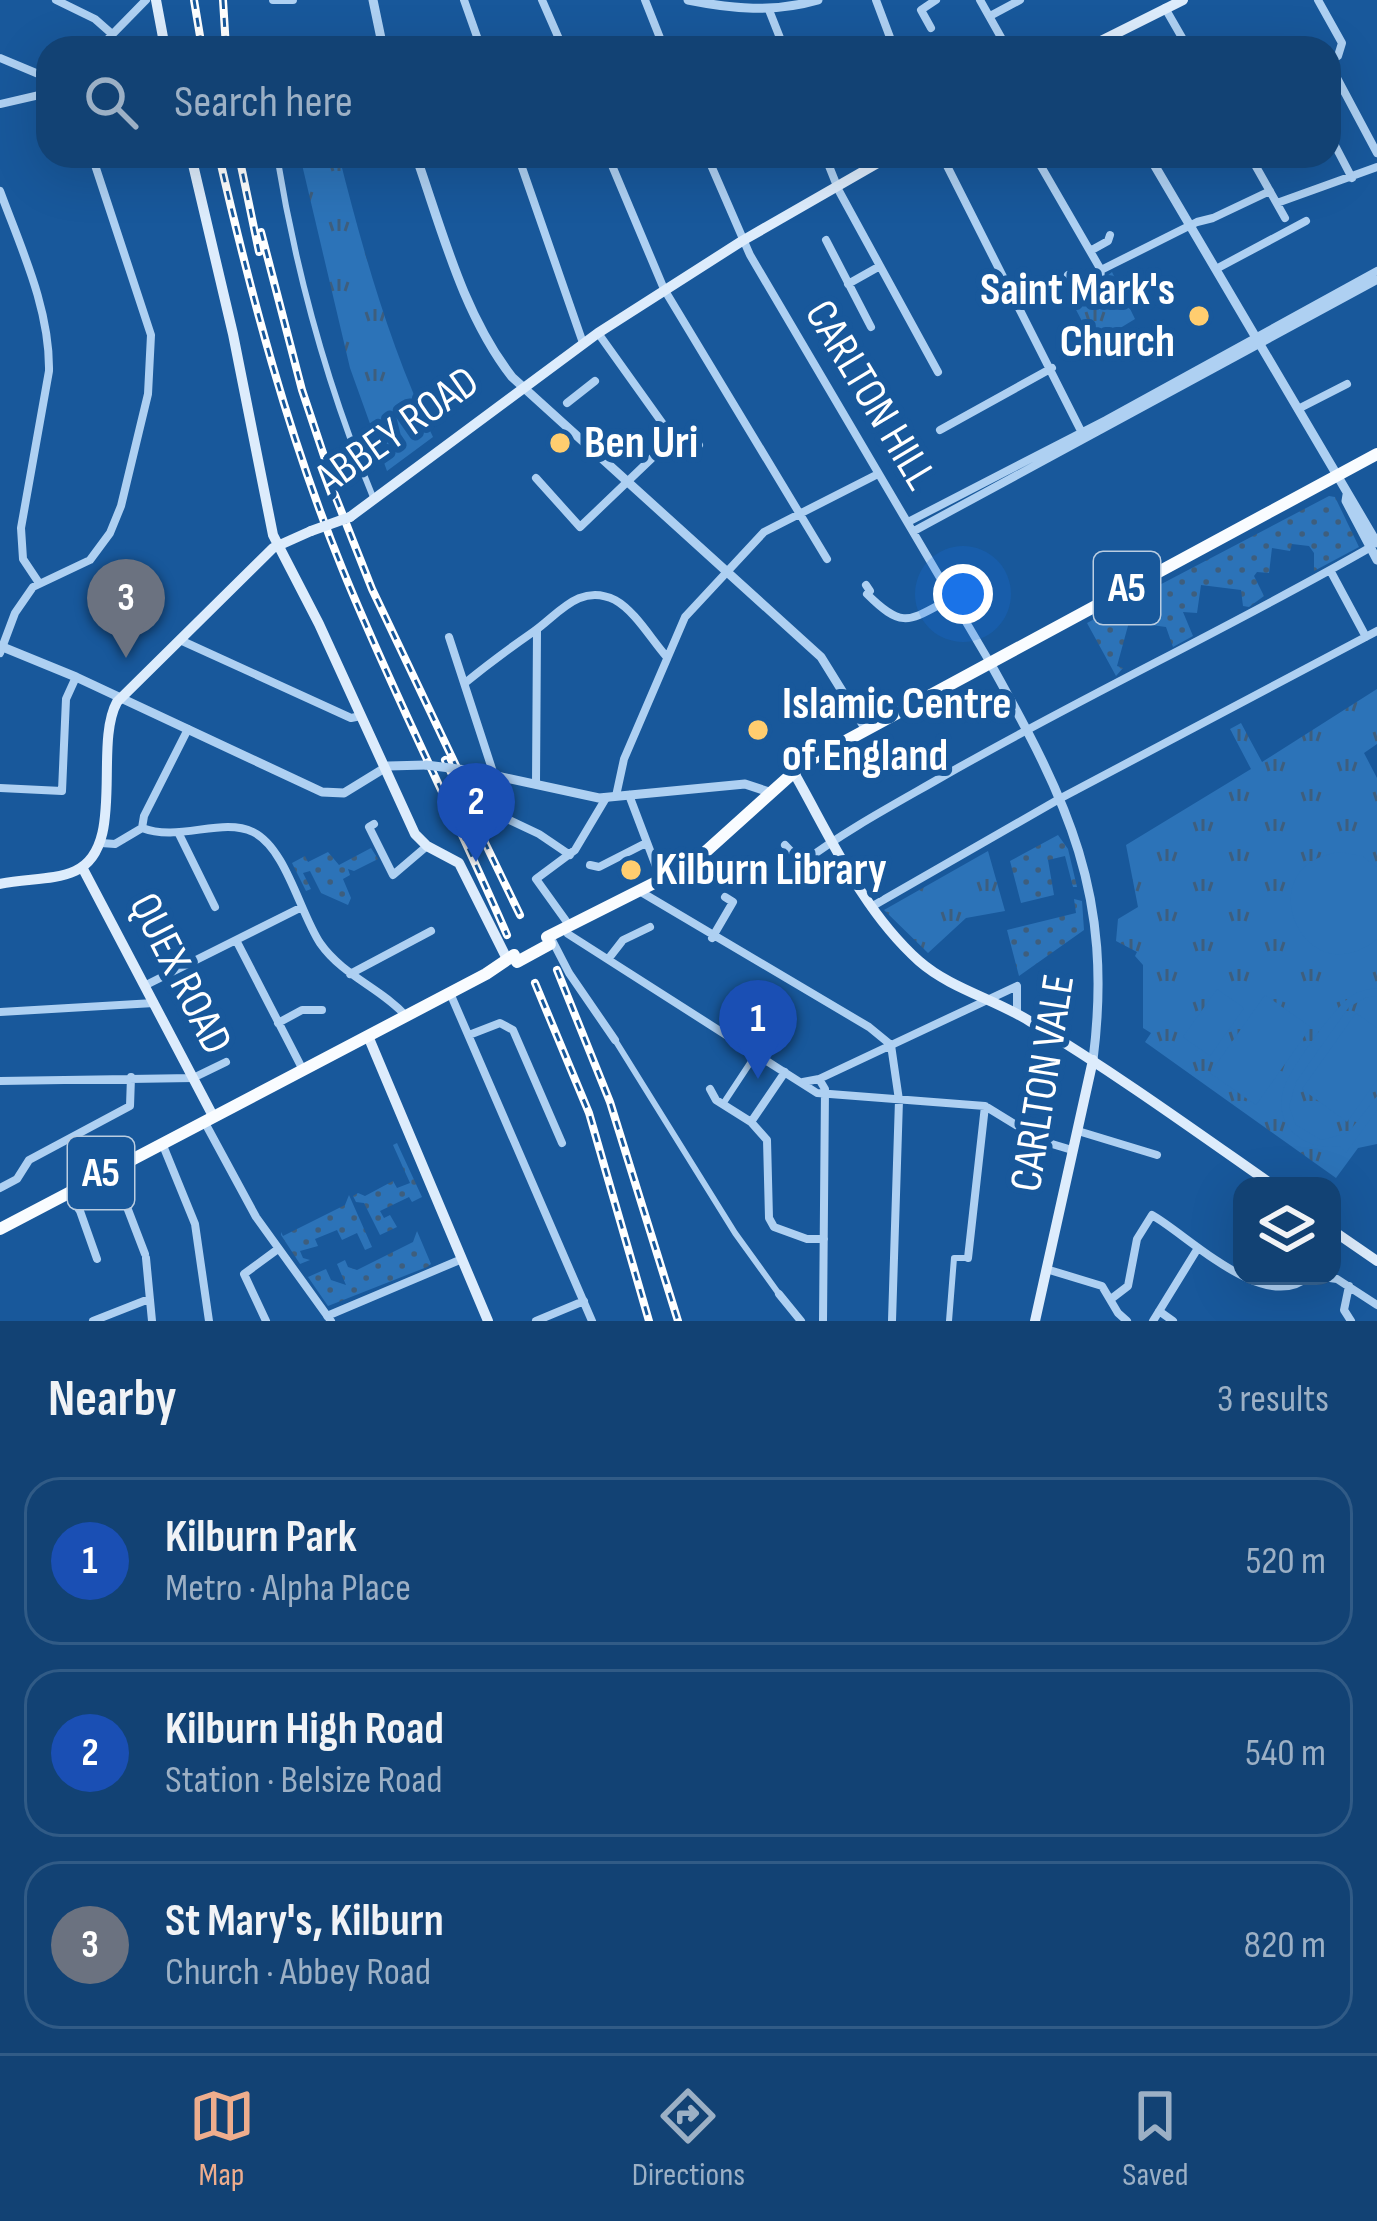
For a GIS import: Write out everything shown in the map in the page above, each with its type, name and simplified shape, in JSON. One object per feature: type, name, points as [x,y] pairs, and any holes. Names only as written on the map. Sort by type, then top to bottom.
[{"type":"main road","points":[[145,0],[159,24]]},
{"type":"main road","points":[[156,0],[162,36]]},
{"type":"main road","points":[[1111,36],[1183,0]]},
{"type":"main road","points":[[194,168],[277,545],[415,834],[459,863],[513,958]]},
{"type":"main road","name":"ABBEY ROAD","points":[[120,698],[277,545],[350,517],[598,333],[742,241],[869,168]]},
{"type":"main road","name":"A5","points":[[2,1224],[486,974],[496,974],[513,958],[662,882],[692,864],[793,771],[1377,454]]},
{"type":"main road","points":[[0,884],[82,867],[101,843],[107,734],[120,698]]},
{"type":"main road","points":[[793,771],[870,908],[921,963],[1017,1012],[1261,1177]]},
{"type":"main road","name":"QUEX ROAD","points":[[82,867],[193,1078],[208,1118]]},
{"type":"main road","points":[[368,1036],[488,1321]]},
{"type":"main road","name":"CARLTON VALE","points":[[1035,1321],[1093,1060]]},
{"type":"main road","points":[[1341,1236],[1377,1261]]},
{"type":"street","points":[[56,0],[95,19],[112,34],[145,0]]},
{"type":"street","points":[[273,0],[292,0]]},
{"type":"street","points":[[373,0],[381,36]]},
{"type":"street","points":[[464,0],[477,36]]},
{"type":"street","points":[[542,0],[557,36]]},
{"type":"street","points":[[645,0],[659,36]]},
{"type":"street","points":[[688,0],[769,10],[818,0]]},
{"type":"street","points":[[876,0],[890,36]]},
{"type":"street","points":[[931,28],[921,10],[936,0]]},
{"type":"street","points":[[980,0],[1000,36]]},
{"type":"street","points":[[989,16],[1020,0]]},
{"type":"street","points":[[1318,0],[1338,36]]},
{"type":"street","points":[[1165,8],[1181,36]]},
{"type":"street","points":[[769,10],[779,36]]},
{"type":"street","points":[[0,58],[36,73]]},
{"type":"street","points":[[1341,86],[1377,153]]},
{"type":"street","points":[[0,104],[36,95]]},
{"type":"street","points":[[1341,157],[1352,178]]},
{"type":"street","points":[[1277,203],[1377,167]]},
{"type":"street","points":[[96,168],[143,302],[153,361],[140,430],[110,533],[90,560],[39,584],[20,604],[0,649],[76,677],[330,794],[352,790],[384,769],[426,765],[617,796],[753,785],[765,795]]},
{"type":"street","points":[[280,168],[330,380],[375,500]]},
{"type":"street","points":[[420,168],[479,325],[522,388],[561,410],[630,483],[826,662],[865,728]]},
{"type":"street","points":[[522,168],[584,343]]},
{"type":"street","points":[[613,168],[664,289],[827,559]]},
{"type":"street","name":"CARLTON HILL","points":[[712,168],[742,241],[989,661]]},
{"type":"street","points":[[830,168],[938,372]]},
{"type":"street","points":[[948,168],[1083,435]]},
{"type":"street","points":[[1042,168],[1101,270],[1100,279],[1080,296],[1068,275]]},
{"type":"street","points":[[1156,168],[1347,495],[1346,501],[1375,545],[1377,560]]},
{"type":"street","points":[[1257,168],[1285,218]]},
{"type":"street","points":[[0,191],[41,310],[49,349],[21,528],[23,560],[39,584]]},
{"type":"street","points":[[1101,270],[1270,191]]},
{"type":"street","points":[[1216,269],[1306,221]]},
{"type":"street","points":[[1090,251],[1108,242],[1110,235]]},
{"type":"street","points":[[826,240],[872,327]]},
{"type":"street","points":[[848,284],[880,266]]},
{"type":"street","points":[[911,527],[1377,276]]},
{"type":"street","points":[[598,333],[685,454],[699,445]]},
{"type":"street","points":[[940,430],[1052,368]]},
{"type":"street","points":[[561,410],[595,381]]},
{"type":"street","points":[[1298,410],[1347,384]]},
{"type":"street","points":[[536,478],[576,527],[584,525],[673,438]]},
{"type":"street","points":[[801,1321],[735,1233],[569,973],[559,934],[536,880],[570,855],[617,796],[619,773],[685,617],[764,532],[878,474]]},
{"type":"street","points":[[785,845],[802,863],[832,840],[1027,728],[1375,545]]},
{"type":"street","points":[[1330,570],[1366,637]]},
{"type":"street","points":[[853,603],[867,590],[890,617],[909,621],[952,598]]},
{"type":"street","points":[[465,683],[515,642],[537,631],[556,609],[591,596],[610,598],[626,608],[666,656]]},
{"type":"street","points":[[536,784],[537,631]]},
{"type":"street","points":[[870,908],[1061,798],[1377,631]]},
{"type":"street","points":[[448,637],[495,776]]},
{"type":"street","points":[[180,640],[350,718],[361,716]]},
{"type":"street","name":"CARLTON VALE","points":[[989,661],[1061,798],[1086,874],[1100,969],[1093,1060]]},
{"type":"street","points":[[0,788],[62,790],[66,699],[76,677]]},
{"type":"street","points":[[142,828],[144,815],[188,729]]},
{"type":"street","points":[[500,788],[497,799],[505,818],[570,855]]},
{"type":"street","points":[[617,796],[646,843],[662,882]]},
{"type":"street","points":[[374,824],[369,827],[394,875],[427,846]]},
{"type":"street","points":[[101,843],[115,844],[142,828],[179,834],[236,828],[257,833],[282,866],[320,943],[350,974],[406,1016]]},
{"type":"street","points":[[179,834],[215,907]]},
{"type":"street","points":[[590,865],[599,867],[646,843]]},
{"type":"street","points":[[641,892],[891,1045],[899,1100],[892,1321]]},
{"type":"street","points":[[712,938],[733,902],[725,897]]},
{"type":"street","points":[[146,985],[300,908]]},
{"type":"street","points":[[609,958],[623,940],[650,927]]},
{"type":"street","points":[[350,974],[431,931]]},
{"type":"street","points":[[559,934],[609,958],[813,1092],[985,1106],[1042,1141],[1074,1151]]},
{"type":"street","points":[[236,940],[303,1070]]},
{"type":"street","points":[[802,1082],[819,1079],[1017,986],[1017,1012]]},
{"type":"street","points":[[450,993],[592,1321]]},
{"type":"street","points":[[0,1012],[154,1003]]},
{"type":"street","points":[[278,1023],[302,1010],[322,1010]]},
{"type":"street","points":[[469,1035],[500,1023],[513,1030],[562,1143]]},
{"type":"street","points":[[723,1104],[756,1054]]},
{"type":"street","points":[[0,1081],[193,1078],[226,1062]]},
{"type":"street","points":[[752,1122],[785,1072]]},
{"type":"street","points":[[0,1188],[17,1179],[29,1160],[130,1106],[130,1077]]},
{"type":"street","points":[[819,1079],[825,1094],[823,1321]]},
{"type":"street","points":[[710,1089],[767,1140],[774,1227],[807,1240],[824,1239]]},
{"type":"street","points":[[949,1321],[954,1258],[968,1258],[985,1106]]},
{"type":"street","points":[[208,1118],[278,1249],[329,1318],[462,1259]]},
{"type":"street","points":[[1078,1131],[1157,1155]]},
{"type":"street","points":[[161,1142],[195,1224],[209,1321]]},
{"type":"street","points":[[112,1168],[145,1256],[152,1321]]},
{"type":"street","points":[[67,1192],[80,1211],[97,1259]]},
{"type":"street","points":[[1111,1300],[1128,1286],[1135,1244],[1151,1215],[1233,1269]]},
{"type":"street","points":[[1173,1321],[1156,1316],[1198,1247]]},
{"type":"street","points":[[266,1321],[244,1274],[278,1249]]},
{"type":"street","points":[[1046,1269],[1096,1282],[1127,1321]]},
{"type":"street","points":[[1341,1284],[1377,1305]]},
{"type":"street","points":[[1349,1286],[1344,1310],[1351,1321]]},
{"type":"street","points":[[94,1321],[149,1299]]},
{"type":"street","points":[[536,1321],[584,1301]]},
{"type":"green space","points":[[303,168],[342,168],[379,299],[433,437],[387,471],[350,368]]},
{"type":"green space","points":[[1112,272],[1135,319],[1094,344],[1073,304]]},
{"type":"green space","points":[[1329,496],[1335,497],[1359,547],[1314,571],[1309,546],[1292,544],[1290,551],[1272,548],[1269,573],[1254,576],[1264,596],[1249,607],[1243,606],[1241,590],[1201,585],[1197,613],[1183,612],[1193,636],[1173,647],[1166,627],[1129,622],[1117,666],[1123,668],[1116,676],[1087,623]]},
{"type":"green space","points":[[1377,689],[1377,744],[1364,753],[1377,778],[1377,1144],[1358,1148],[1337,1177],[1145,1042],[1151,1033],[1143,1028],[1143,965],[1137,952],[1116,941],[1118,919],[1138,907],[1126,845],[1251,769],[1230,729],[1241,723],[1262,762]]},
{"type":"green space","points":[[1058,835],[1068,849],[1077,887],[1073,887],[1065,856],[1048,860],[1054,895],[1021,903],[1010,861]]},
{"type":"green space","points":[[371,848],[378,859],[354,871],[348,869],[350,875],[343,879],[351,898],[348,905],[321,893],[310,871],[303,873],[311,889],[306,891],[292,863],[305,856],[308,862],[328,852],[339,865]]},
{"type":"green space","points":[[988,851],[1005,911],[966,918],[928,953],[884,910]]},
{"type":"green space","points":[[1340,852],[1362,856],[1377,867],[1377,939],[1351,953],[1327,952],[1308,941],[1296,922],[1291,901],[1295,879],[1311,862]]},
{"type":"green space","points":[[1074,899],[1082,901],[1084,930],[1019,976],[1007,930],[1076,913]]},
{"type":"green space","points":[[1377,988],[1377,996],[1349,1007],[1296,1082],[1289,1107],[1296,1125],[1321,1140],[1348,1133],[1377,1096],[1377,1110],[1346,1153],[1340,1146],[1305,1141],[1283,1116],[1287,1082],[1342,1004],[1356,993]]},
{"type":"green space","points":[[1217,989],[1244,1008],[1210,1056],[1183,1037]]},
{"type":"green space","points":[[1265,995],[1311,1027],[1256,1105],[1210,1073]]},
{"type":"green space","points":[[1356,1013],[1377,1028],[1377,1080],[1347,1122],[1302,1089]]},
{"type":"green space","points":[[397,1143],[422,1197],[412,1202],[409,1197],[380,1211],[384,1218],[390,1215],[397,1227],[380,1235],[364,1203],[353,1196],[365,1196],[393,1181],[397,1188],[410,1183],[393,1145]]},
{"type":"green space","points":[[349,1195],[372,1247],[365,1250],[357,1233],[342,1240],[337,1230],[315,1239],[318,1246],[300,1251],[310,1260],[300,1264],[281,1235],[281,1232],[283,1236],[345,1205]]},
{"type":"green space","points":[[417,1231],[431,1264],[427,1267],[328,1306],[308,1277],[326,1269],[331,1280],[346,1285],[337,1264],[345,1260],[357,1270],[413,1242]]},
{"type":"railway","points":[[194,0],[200,36]]},
{"type":"railway","points":[[223,0],[225,36]]},
{"type":"railway","points":[[222,168],[304,467],[381,660],[507,935]]},
{"type":"railway","points":[[242,168],[259,252]]},
{"type":"railway","points":[[261,232],[302,390],[332,480]]},
{"type":"railway","points":[[323,465],[372,589],[459,772]]},
{"type":"railway","points":[[445,760],[520,915]]},
{"type":"railway","points":[[557,970],[610,1102],[678,1321]]},
{"type":"railway","points":[[535,983],[589,1113],[649,1321]]},
{"type":"place","name":"Saint Mark's Church","points":[[1199,316]]},
{"type":"place","name":"Ben Uri","points":[[560,443]]},
{"type":"place","name":"St Mary's, Kilburn","points":[[126,658]]},
{"type":"place","name":"Islamic Centre of England","points":[[758,730]]},
{"type":"place","name":"Kilburn High Road","points":[[476,862]]},
{"type":"place","name":"Kilburn Library","points":[[631,870]]},
{"type":"place","name":"Kilburn Park","points":[[758,1079]]}]
